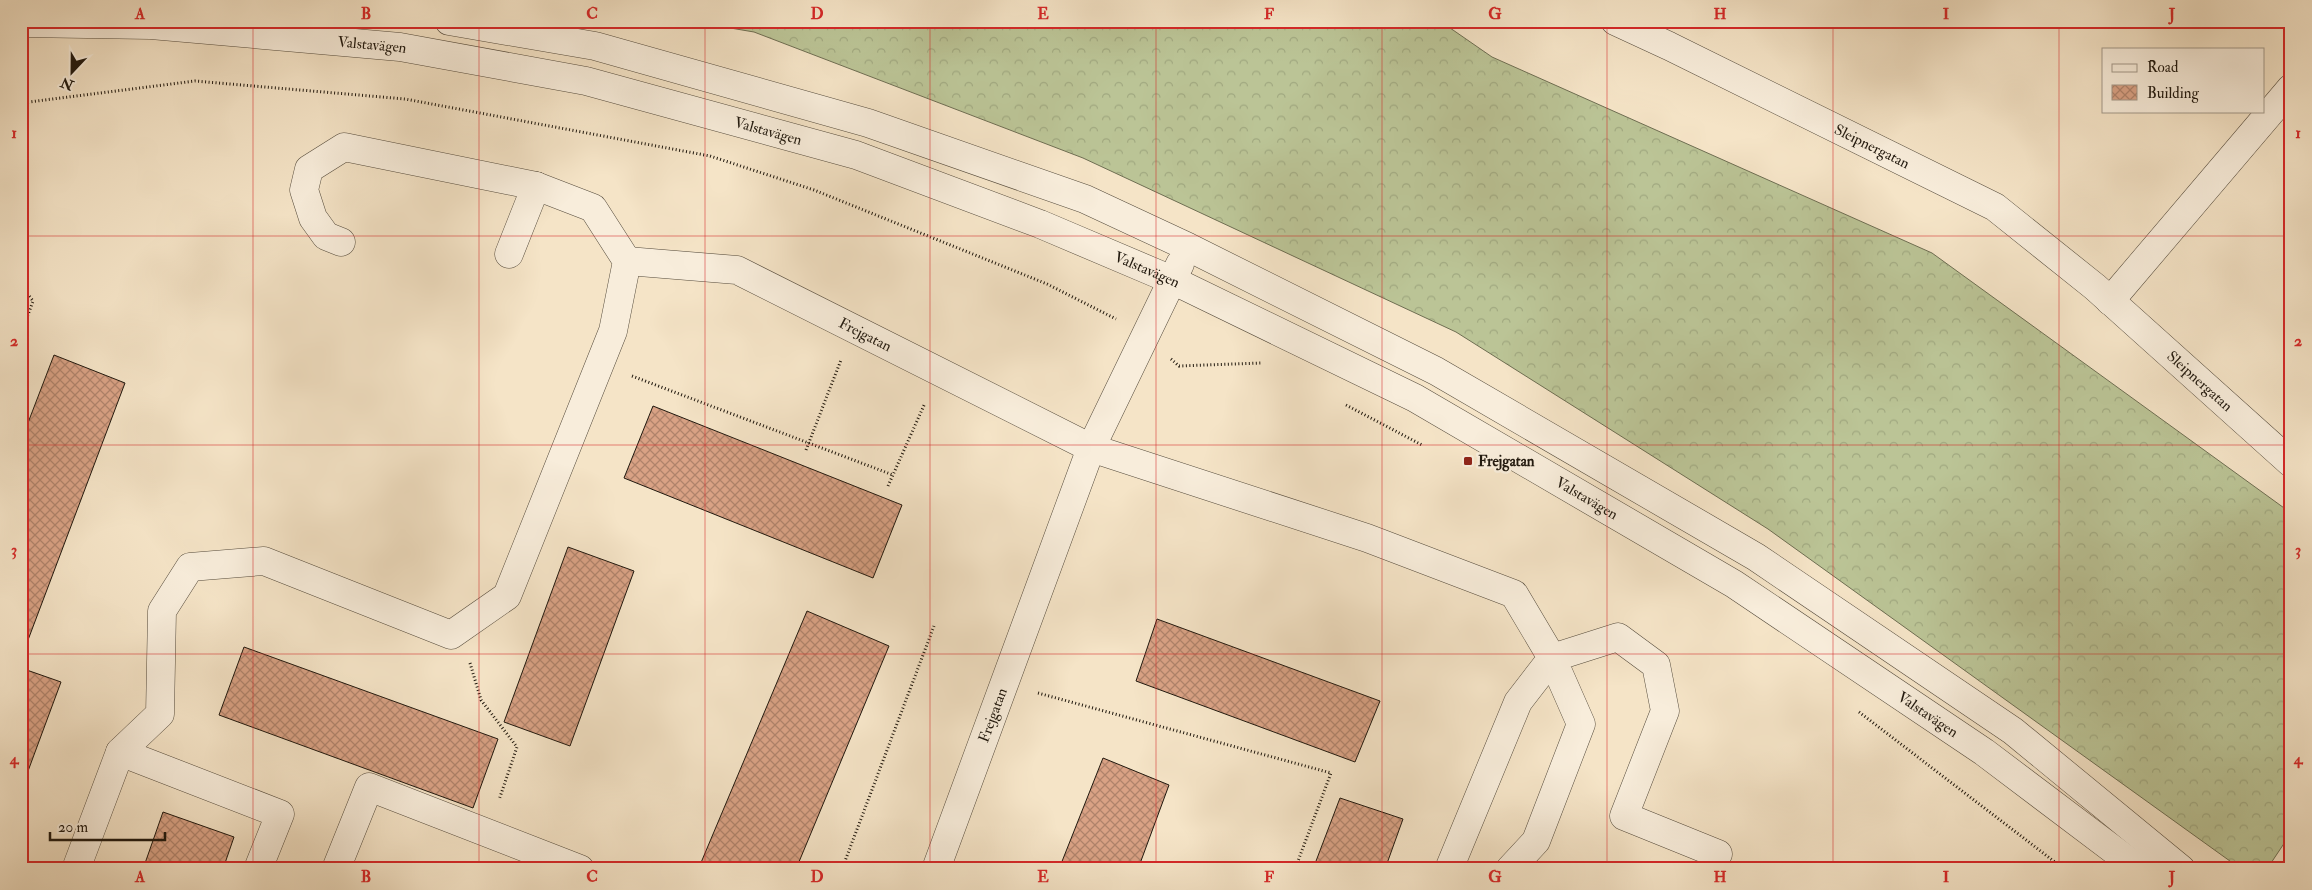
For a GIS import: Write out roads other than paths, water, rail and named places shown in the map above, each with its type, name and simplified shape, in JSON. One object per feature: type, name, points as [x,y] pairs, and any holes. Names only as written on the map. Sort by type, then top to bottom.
[{"type":"street","points":[[449,21],[595,46],[868,123],[1085,200],[1188,247],[1436,371],[1756,556],[2013,731],[2181,869]]},
{"type":"street","name":"Sleipnergatan","points":[[1615,21],[1995,207],[2110,300],[2291,463]]},
{"type":"street","name":"Valstavägen","points":[[21,23],[150,25],[400,47],[586,81],[856,155],[1040,224],[1172,280],[1414,398],[1734,584],[1984,752],[2139,869]]},
{"type":"street","points":[[2110,300],[2291,88]]},
{"type":"street","points":[[76,869],[120,752],[160,714],[162,611],[190,567],[264,561],[451,636],[507,596],[612,331],[627,261],[593,208],[536,186],[344,147],[309,169],[304,190],[313,218],[326,236],[342,242]]},
{"type":"street","points":[[508,254],[536,186]]},
{"type":"street","name":"Frejgatan","points":[[936,869],[1091,448],[1188,247]]},
{"type":"street","name":"Frejgatan","points":[[627,261],[737,270],[1091,448],[1368,538],[1514,594],[1552,658],[1581,724],[1536,841],[1510,869]]},
{"type":"street","points":[[1449,869],[1518,702],[1552,658],[1618,637],[1656,665],[1666,711],[1624,816],[1718,854]]},
{"type":"street","points":[[120,752],[280,814],[258,869]]},
{"type":"street","points":[[336,869],[369,787],[580,869]]},
{"type":"place","name":"Frejgatan","points":[[1468,461]]}]
